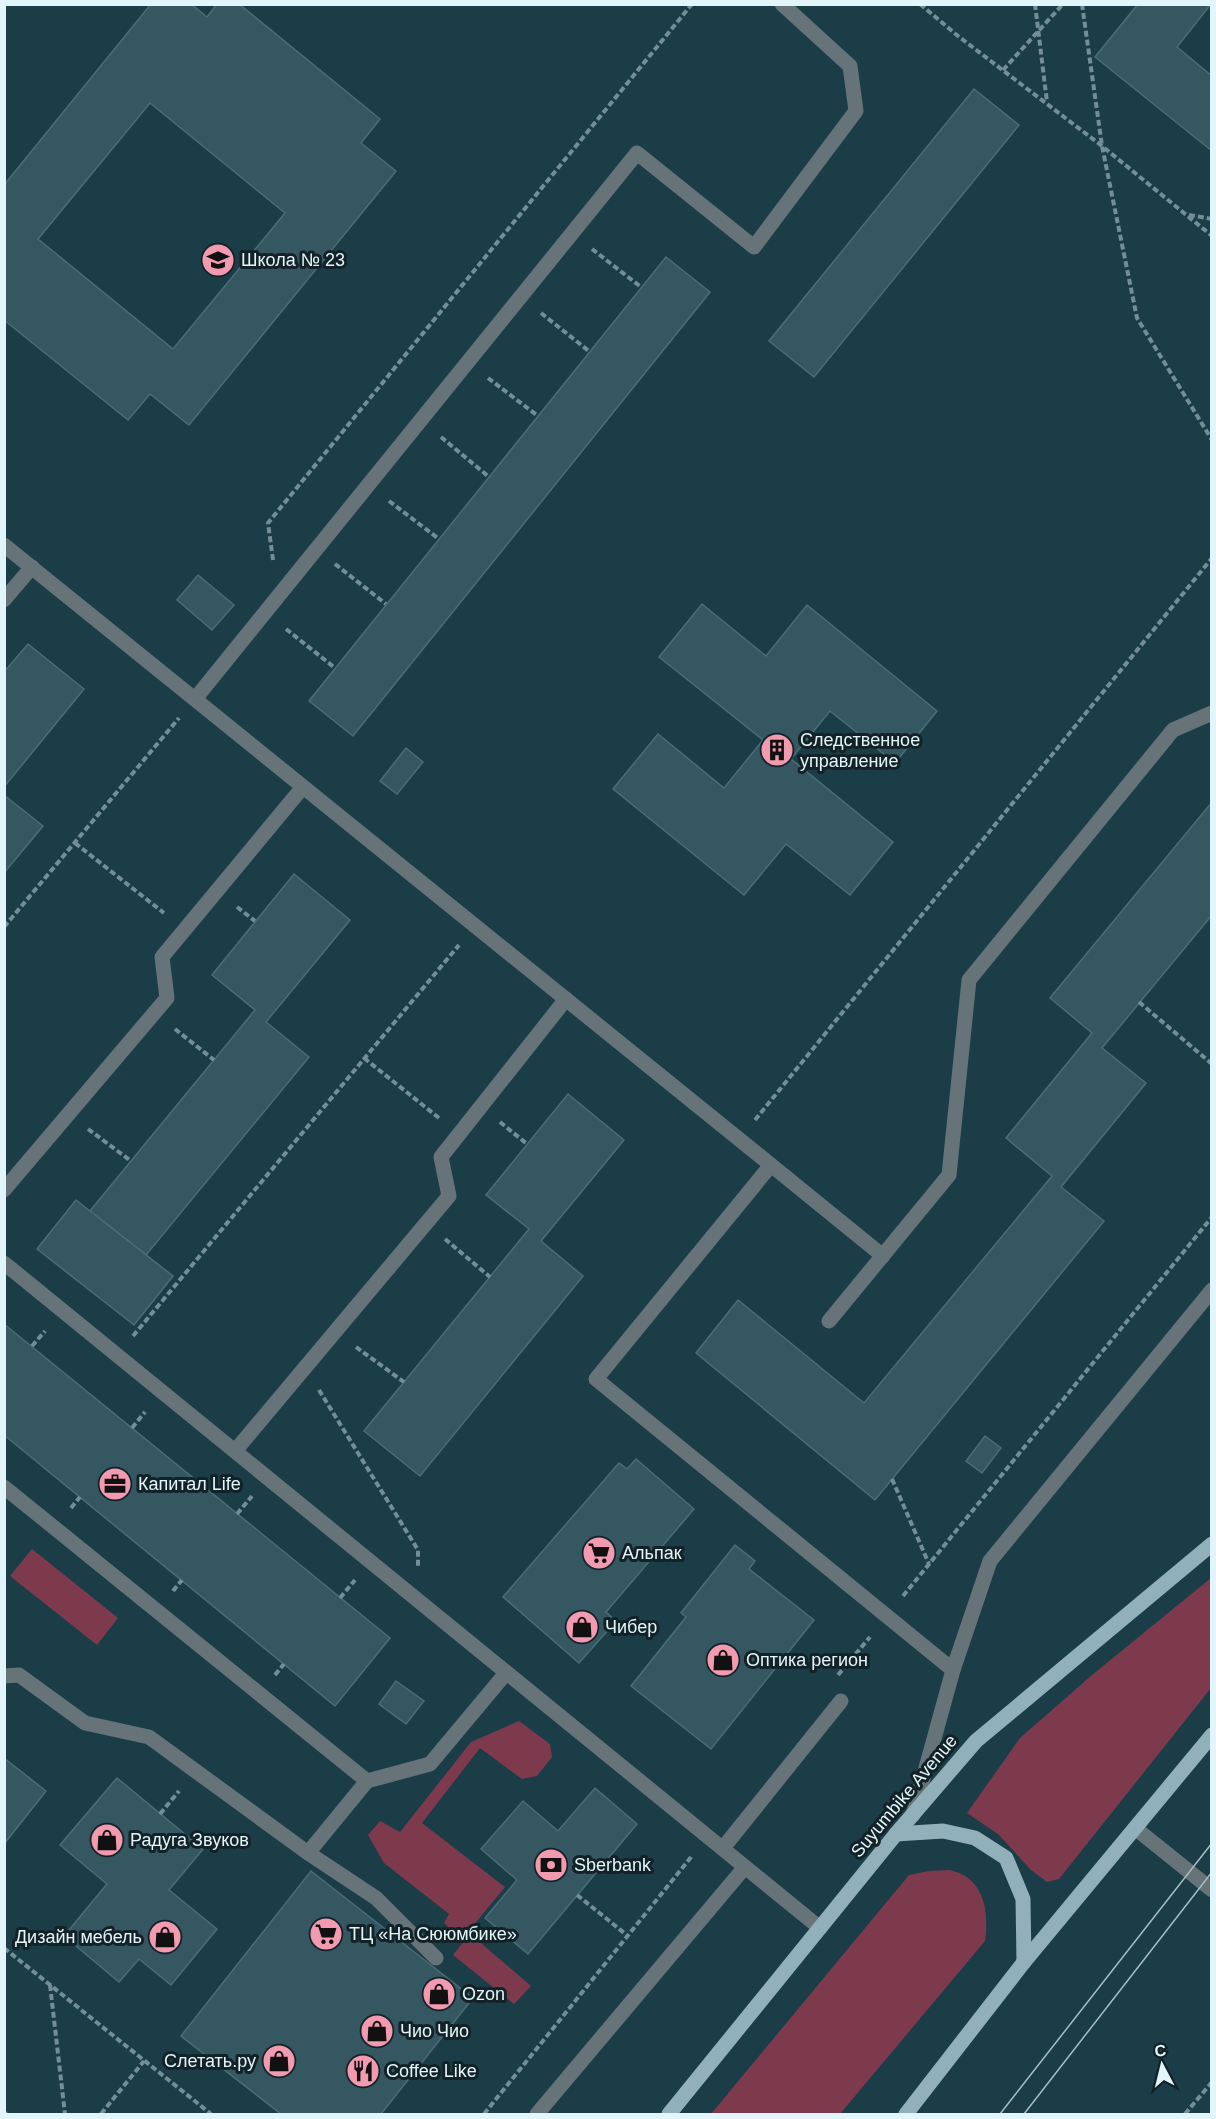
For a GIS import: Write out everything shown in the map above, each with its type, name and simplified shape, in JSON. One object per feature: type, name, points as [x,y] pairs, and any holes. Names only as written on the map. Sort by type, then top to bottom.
[{"type":"main road","name":"Suyumbike Avenue","points":[[669,2115],[896,1834],[976,1741],[1212,1544]]},
{"type":"main road","points":[[906,2115],[1024,1962],[1212,1735]]},
{"type":"main road","points":[[896,1834],[943,1831],[975,1838],[1006,1858],[1023,1899],[1024,1962]]},
{"type":"street","points":[[195,699],[637,153],[754,247],[856,111],[850,66],[782,4]]},
{"type":"street","points":[[4,545],[883,1256]]},
{"type":"street","points":[[4,600],[32,567]]},
{"type":"street","points":[[829,1321],[949,1176],[969,980],[1173,730],[1212,713]]},
{"type":"street","points":[[4,1190],[167,998],[162,957],[303,787]]},
{"type":"street","points":[[236,1451],[449,1196],[441,1157],[566,999]]},
{"type":"street","points":[[771,1165],[596,1379],[953,1671]]},
{"type":"street","points":[[4,1263],[820,1928]]},
{"type":"street","points":[[913,1815],[953,1671],[990,1561],[1212,1290]]},
{"type":"street","points":[[4,1487],[367,1781]]},
{"type":"street","points":[[308,1852],[367,1781],[430,1764],[506,1673]]},
{"type":"street","points":[[4,1676],[19,1675],[85,1723],[149,1737],[308,1852],[376,1898],[436,1958]]},
{"type":"street","points":[[723,1848],[841,1701]]},
{"type":"street","points":[[1135,1828],[1212,1890]]},
{"type":"street","points":[[537,2115],[745,1867]]},
{"type":"path","points":[[278,596],[268,523],[692,4]]},
{"type":"path","points":[[920,4],[958,36],[1102,146],[1212,236]]},
{"type":"path","points":[[1035,4],[1047,104]]},
{"type":"path","points":[[1003,69],[1063,4]]},
{"type":"path","points":[[1082,4],[1102,146],[1137,318],[1212,440]]},
{"type":"path","points":[[1186,215],[1212,219]]},
{"type":"path","points":[[572,233],[641,287]]},
{"type":"path","points":[[521,296],[590,352]]},
{"type":"path","points":[[467,362],[538,416]]},
{"type":"path","points":[[421,420],[489,477]]},
{"type":"path","points":[[368,485],[439,539]]},
{"type":"path","points":[[316,549],[386,604]]},
{"type":"path","points":[[740,1139],[1212,558]]},
{"type":"path","points":[[265,612],[335,668]]},
{"type":"path","points":[[4,927],[195,699]]},
{"type":"path","points":[[75,843],[184,930]]},
{"type":"path","points":[[117,1355],[475,925]]},
{"type":"path","points":[[1139,1002],[1212,1064]]},
{"type":"path","points":[[155,1013],[214,1060]]},
{"type":"path","points":[[364,1058],[459,1134]]},
{"type":"path","points":[[481,1106],[527,1144]]},
{"type":"path","points":[[69,1115],[131,1161]]},
{"type":"path","points":[[834,1680],[1212,1217]]},
{"type":"path","points":[[426,1223],[490,1277]]},
{"type":"path","points":[[336,1332],[404,1382]]},
{"type":"path","points":[[306,1368],[418,1550],[417,1601]]},
{"type":"path","points":[[892,1479],[929,1564]]},
{"type":"path","points":[[484,2115],[707,1836]]},
{"type":"path","points":[[577,1895],[628,1936]]},
{"type":"path","points":[[4,1948],[211,2115]]},
{"type":"path","points":[[50,1985],[65,2115]]},
{"type":"path","points":[[101,2115],[144,2061]]},
{"type":"path","points":[[1185,2115],[1212,2082]]},
{"type":"shaded area","points":[[32,1549],[118,1618],[97,1645],[10,1576]]},
{"type":"shaded area","points":[[1211,1578],[1211,1688],[1059,1879],[1047,1882],[1031,1870],[998,1834],[967,1813],[1020,1738],[1092,1675]]},
{"type":"shaded area","points":[[519,1721],[550,1744],[552,1757],[537,1776],[522,1779],[480,1748],[422,1823],[505,1887],[468,1932],[531,1986],[514,2004],[453,1955],[464,1941],[444,1923],[449,1914],[384,1863],[368,1835],[380,1821],[400,1832],[471,1742]]},
{"type":"shaded area","points":[[950,1870],[968,1878],[983,1899],[986,1915],[985,1941],[840,2114],[711,2114],[909,1875]]},
{"type":"building","points":[[151,4],[191,4],[207,17],[217,4],[239,4],[380,119],[361,143],[396,171],[189,425],[150,394],[128,420],[4,320],[4,185]],"holes":[[[150,103],[285,213],[173,349],[38,239]]]},
{"type":"building","points":[[1138,4],[1211,4],[1177,47],[1212,76],[1212,151],[1095,57]]},
{"type":"building","points":[[974,89],[1019,125],[814,377],[769,341]]},
{"type":"building","points":[[666,257],[710,292],[353,736],[309,701]]},
{"type":"building","points":[[198,575],[234,605],[212,630],[177,600]]},
{"type":"building","name":"Следственное управление","points":[[702,604],[766,656],[807,605],[937,711],[895,763],[830,711],[791,759],[893,842],[850,895],[786,844],[744,895],[613,789],[658,734],[724,788],[763,740],[659,657]]},
{"type":"building","points":[[28,644],[84,689],[4,787],[4,672]]},
{"type":"building","points":[[406,748],[423,762],[397,794],[380,781]]},
{"type":"building","points":[[4,795],[43,826],[4,873]]},
{"type":"building","points":[[1212,802],[1212,915],[1102,1048],[1146,1083],[1061,1187],[1104,1221],[875,1500],[696,1353],[738,1300],[864,1403],[1052,1176],[1006,1138],[1092,1033],[1050,998]]},
{"type":"building","points":[[294,874],[350,920],[266,1022],[309,1057],[146,1255],[90,1211],[255,1010],[212,975]]},
{"type":"building","points":[[568,1094],[624,1140],[541,1241],[583,1276],[420,1476],[364,1431],[529,1229],[486,1195]]},
{"type":"building","points":[[76,1200],[173,1276],[134,1325],[37,1249]]},
{"type":"building","points":[[4,1324],[390,1638],[335,1706],[4,1435]]},
{"type":"building","points":[[985,1436],[1001,1448],[982,1473],[966,1461]]},
{"type":"building","name":"Альпак","points":[[636,1459],[694,1509],[606,1612],[616,1621],[579,1663],[503,1597],[619,1463],[627,1469]]},
{"type":"building","points":[[735,1545],[755,1561],[749,1569],[814,1620],[711,1749],[631,1686],[686,1617],[681,1613]]},
{"type":"building","points":[[396,1681],[424,1701],[406,1724],[379,1704]]},
{"type":"building","points":[[4,1758],[46,1791],[4,1844]]},
{"type":"building","points":[[117,1778],[203,1849],[169,1890],[217,1929],[171,1985],[139,1959],[119,1982],[64,1936],[107,1884],[60,1845]]},
{"type":"building","name":"Sberbank","points":[[595,1788],[637,1824],[528,1954],[485,1918],[517,1880],[481,1849],[523,1801],[558,1831]]},
{"type":"building","name":"ТЦ «На Сююмбике»","points":[[311,1871],[473,1998],[381,2114],[281,2114],[181,2036]]},
{"type":"tram line","points":[[1000,2114],[1212,1843]]},
{"type":"tram line","points":[[1024,2114],[1212,1872]]},
{"type":"place","name":"Школа № 23","points":[[218,260]]},
{"type":"place","name":"Следственное управление","points":[[777,750]]},
{"type":"place","name":"Капитал Life","points":[[115,1484]]},
{"type":"place","name":"Альпак","points":[[599,1553]]},
{"type":"place","name":"Чибер","points":[[582,1627]]},
{"type":"place","name":"Оптика регион","points":[[723,1660]]},
{"type":"place","name":"Радуга Звуков","points":[[107,1840]]},
{"type":"place","name":"Sberbank","points":[[551,1865]]},
{"type":"place","name":"ТЦ «На Сююмбике»","points":[[326,1934]]},
{"type":"place","name":"Дизайн мебель","points":[[165,1937]]},
{"type":"place","name":"Ozon","points":[[439,1994]]},
{"type":"place","name":"Чио Чио","points":[[377,2031]]},
{"type":"place","name":"Слетать.ру","points":[[279,2061]]},
{"type":"place","name":"Coffee Like","points":[[363,2071]]}]
